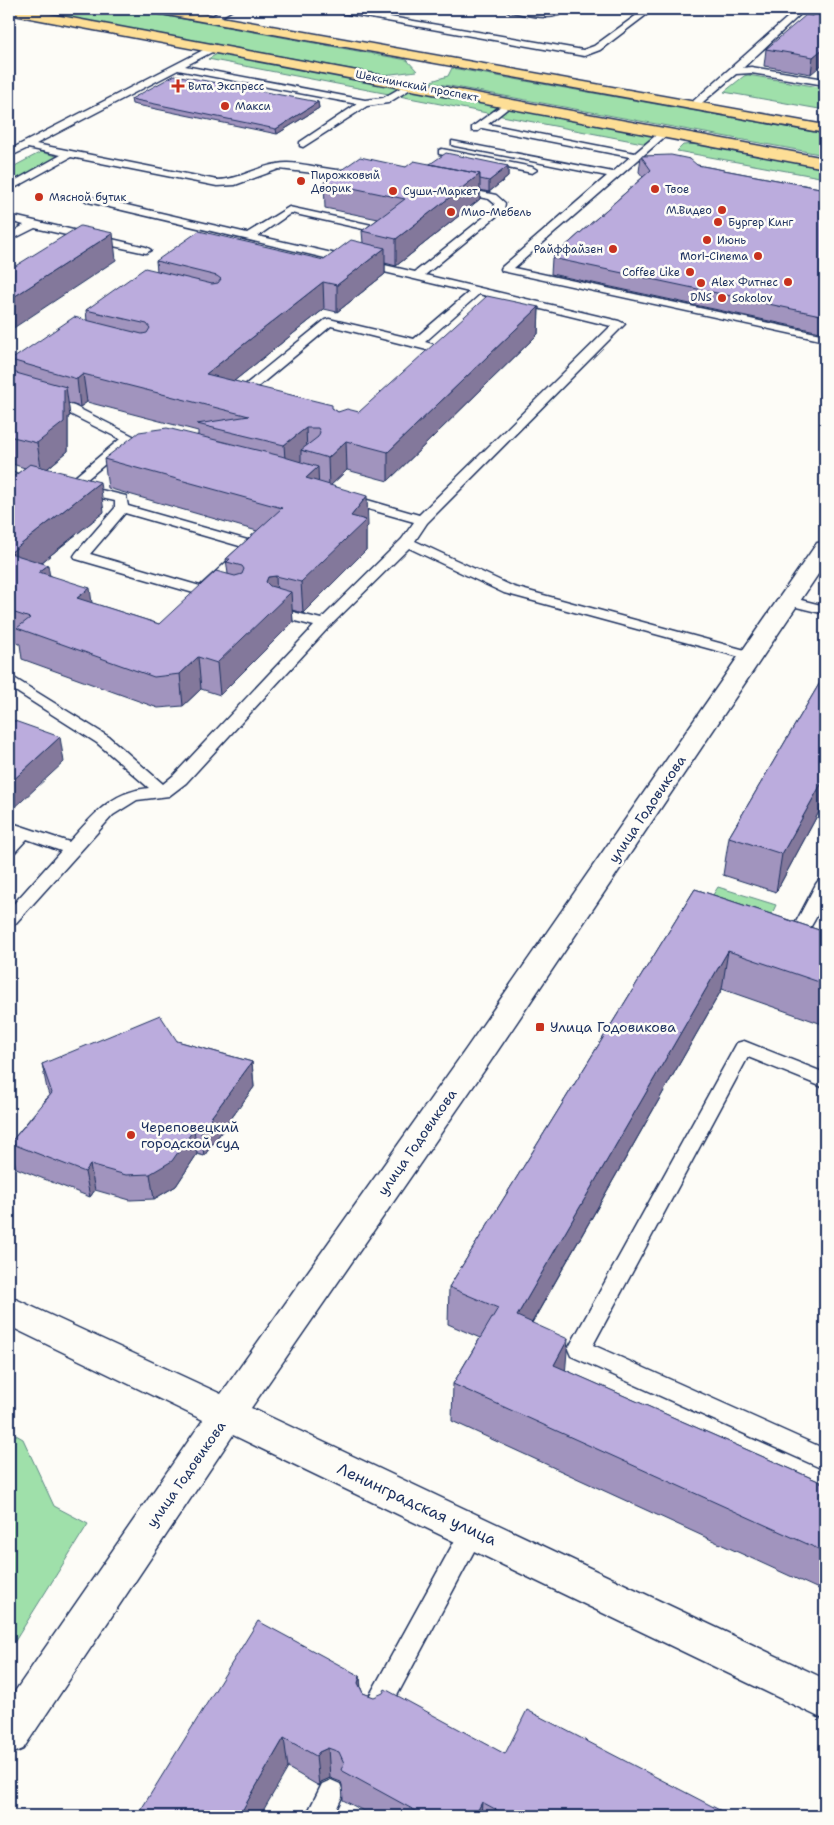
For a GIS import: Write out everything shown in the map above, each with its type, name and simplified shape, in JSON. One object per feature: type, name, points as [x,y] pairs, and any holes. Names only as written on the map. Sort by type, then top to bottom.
[{"type":"main road","points":[[156,9],[825,129]]},
{"type":"main road","name":"Шекснинский проспект","points":[[9,10],[825,163]]},
{"type":"main road","points":[[382,80],[425,76],[434,71],[433,64],[421,56]]},
{"type":"street","name":"улица Годовикова","points":[[9,1735],[227,1414],[477,1058],[825,548]]},
{"type":"street","name":"Ленинградская улица","points":[[9,1310],[473,1530],[825,1700]]},
{"type":"lane","points":[[210,19],[230,9]]},
{"type":"lane","points":[[331,9],[584,53],[597,48],[650,9]]},
{"type":"lane","points":[[507,9],[549,14],[556,14],[565,9]]},
{"type":"lane","points":[[694,106],[802,9]]},
{"type":"lane","points":[[9,154],[214,48]]},
{"type":"lane","points":[[177,67],[365,103],[385,101],[412,85]]},
{"type":"lane","points":[[734,70],[751,70],[825,82]]},
{"type":"lane","points":[[304,144],[365,103]]},
{"type":"lane","points":[[509,104],[442,152],[545,173]]},
{"type":"lane","points":[[480,125],[637,156]]},
{"type":"lane","points":[[664,133],[506,269],[825,338]]},
{"type":"lane","points":[[455,143],[615,174]]},
{"type":"lane","points":[[27,144],[217,183],[231,183],[263,170],[279,166],[339,173],[368,173]]},
{"type":"lane","points":[[9,188],[70,154]]},
{"type":"lane","points":[[418,276],[499,210],[500,203],[492,197],[444,187]]},
{"type":"lane","points":[[9,920],[106,811],[133,795],[163,792],[180,779],[324,624],[407,542],[422,520],[619,324],[418,276],[347,255],[250,236],[88,199]]},
{"type":"lane","points":[[250,236],[289,210],[381,230],[366,241]]},
{"type":"lane","points":[[9,218],[146,250]]},
{"type":"lane","points":[[9,238],[32,224]]},
{"type":"lane","points":[[72,247],[88,237]]},
{"type":"lane","points":[[417,343],[477,290]]},
{"type":"lane","points":[[257,402],[238,397],[330,322],[435,348],[421,361]]},
{"type":"lane","points":[[9,392],[70,409],[135,442]]},
{"type":"lane","points":[[70,487],[127,440],[164,449]]},
{"type":"lane","points":[[9,476],[31,482],[53,482],[120,499],[122,508]]},
{"type":"lane","points":[[16,494],[31,482]]},
{"type":"lane","points":[[332,494],[422,520]]},
{"type":"lane","points":[[122,508],[81,556],[229,599]]},
{"type":"lane","points":[[122,508],[253,546],[187,605]]},
{"type":"lane","points":[[407,542],[509,590],[752,656]]},
{"type":"lane","points":[[789,601],[825,610]]},
{"type":"lane","points":[[277,612],[324,624]]},
{"type":"lane","points":[[9,681],[103,740],[163,792]]},
{"type":"lane","points":[[9,848],[17,830],[72,849]]},
{"type":"lane","points":[[804,924],[825,884]]},
{"type":"lane","points":[[825,1081],[744,1048],[579,1349],[825,1460]]},
{"type":"lane","points":[[374,1713],[473,1530]]},
{"type":"lane","points":[[319,1816],[331,1793]]},
{"type":"green space","points":[[24,9],[128,9],[407,60],[417,71],[383,75]]},
{"type":"green space","points":[[223,51],[504,105],[492,114],[208,59]]},
{"type":"green space","points":[[452,68],[825,134],[825,155],[428,82],[448,76]]},
{"type":"green space","points":[[748,75],[825,88],[825,110],[724,92]]},
{"type":"green space","points":[[509,106],[659,135],[648,144],[497,115]]},
{"type":"green space","points":[[697,144],[825,168],[825,178],[677,151],[683,145]]},
{"type":"green space","points":[[41,152],[60,157],[9,184],[9,169]]},
{"type":"green space","points":[[718,887],[776,905],[762,935],[700,915]]},
{"type":"green space","points":[[9,1431],[23,1439],[54,1506],[88,1524],[15,1641],[9,1644]]},
{"type":"building","points":[[818,11],[825,11],[825,47],[813,57],[766,49],[806,15],[812,16]]},
{"type":"building","points":[[175,75],[318,102],[276,129],[131,99]]},
{"type":"building","points":[[446,153],[508,166],[489,181],[480,179],[480,174],[430,164]]},
{"type":"building","name":"Июнь","points":[[671,155],[690,159],[697,165],[825,189],[825,316],[552,258],[651,170],[641,156]]},
{"type":"building","points":[[360,157],[406,167],[414,161],[480,174],[396,239],[362,231],[405,199],[324,182]]},
{"type":"building","points":[[80,226],[113,233],[9,300],[9,270]]},
{"type":"building","points":[[199,231],[324,260],[351,240],[385,248],[337,285],[323,282],[206,374],[332,405],[332,408],[338,412],[347,409],[359,412],[487,296],[539,307],[388,452],[346,441],[328,458],[301,450],[318,437],[320,432],[318,428],[306,428],[284,445],[197,424],[249,416],[83,374],[77,379],[11,360],[74,317],[142,334],[147,333],[150,328],[147,324],[86,310],[145,268],[212,284],[218,283],[221,279],[217,276],[156,261]]},
{"type":"building","points":[[9,371],[66,387],[64,389],[64,422],[37,443],[9,436]]},
{"type":"building","points":[[167,428],[318,467],[306,478],[367,496],[351,516],[366,520],[301,582],[276,576],[268,577],[266,582],[270,586],[291,592],[217,663],[198,657],[180,674],[154,677],[17,628],[30,618],[9,611],[9,480],[30,464],[100,482],[10,553],[48,565],[39,572],[90,588],[77,598],[159,624],[216,571],[235,576],[242,574],[244,569],[242,566],[227,562],[230,559],[226,559],[282,508],[104,459],[139,432]]},
{"type":"building","points":[[825,674],[825,777],[782,854],[729,837]]},
{"type":"building","points":[[9,719],[60,737],[9,784]]},
{"type":"building","points":[[695,889],[825,932],[825,984],[728,951],[517,1316],[568,1339],[554,1365],[825,1484],[825,1552],[453,1384],[498,1308],[449,1287]]},
{"type":"building","name":"Череповецкий городской суд","points":[[160,1015],[177,1041],[252,1062],[201,1131],[194,1129],[172,1161],[150,1174],[126,1175],[90,1165],[85,1172],[10,1143],[52,1093],[42,1064]]},
{"type":"building","points":[[258,1621],[360,1676],[358,1683],[363,1693],[374,1697],[383,1693],[385,1689],[505,1754],[527,1710],[731,1816],[508,1816],[482,1802],[475,1816],[425,1816],[341,1770],[344,1763],[339,1752],[328,1748],[319,1752],[316,1756],[284,1738],[239,1816],[137,1816]]},
{"type":"place","name":"Вита Экспресс","points":[[178,86]]},
{"type":"place","name":"Макси","points":[[225,106]]},
{"type":"place","name":"Пирожковый Дворик","points":[[301,181]]},
{"type":"place","name":"Твое","points":[[655,189]]},
{"type":"place","name":"Суши-Маркет","points":[[393,191]]},
{"type":"place","name":"Мясной бутик","points":[[39,197]]},
{"type":"place","name":"М.Видео","points":[[722,210]]},
{"type":"place","name":"Мио-Мебель","points":[[451,212]]},
{"type":"place","name":"Бургер Кинг","points":[[718,222]]},
{"type":"place","name":"Июнь","points":[[707,240]]},
{"type":"place","name":"Райффайзен","points":[[613,249]]},
{"type":"place","name":"Mori-Cinema","points":[[758,256]]},
{"type":"place","name":"Coffee Like","points":[[690,272]]},
{"type":"place","name":"Alex Фитнес","points":[[788,282]]},
{"type":"place","name":"DNS","points":[[701,283]]},
{"type":"place","name":"Sokolov","points":[[722,298]]},
{"type":"place","name":"Улица Годовикова","points":[[540,1027]]},
{"type":"place","name":"Череповецкий городской суд","points":[[131,1135]]}]
